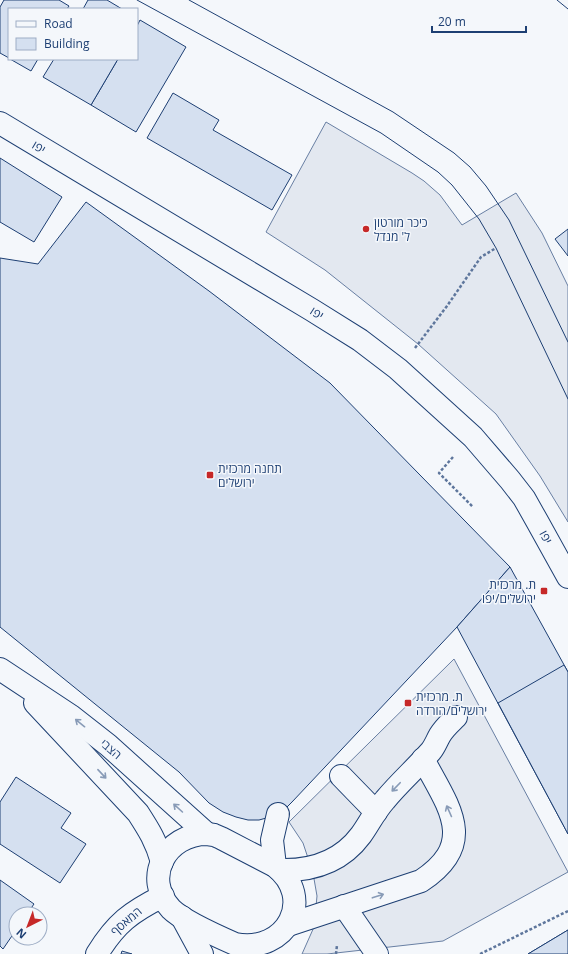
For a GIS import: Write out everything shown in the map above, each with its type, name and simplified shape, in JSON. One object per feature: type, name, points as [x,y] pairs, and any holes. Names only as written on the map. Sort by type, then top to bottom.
[{"type":"street","name":"יפו","points":[[0,123],[318,314],[360,340],[398,369],[473,437],[510,480],[537,520],[568,577]]},
{"type":"street","name":"הצבי","points":[[4,672],[71,716],[102,740],[207,834]]},
{"type":"street","name":"הצבי","points":[[4,672],[138,813],[157,844],[162,862]]},
{"type":"street","points":[[239,847],[254,839],[278,814],[272,840],[278,868],[289,883],[294,897],[293,912],[288,925],[271,948],[236,944],[182,917],[170,908],[160,890],[159,876],[162,862],[169,849],[179,840],[193,835],[207,834],[214,835],[278,868],[294,871],[307,869],[336,859],[356,841],[385,800],[432,749],[440,735],[456,717]]},
{"type":"street","points":[[288,925],[421,881],[433,873],[444,862],[450,852],[455,835],[454,823],[451,813],[423,759]]},
{"type":"street","points":[[341,776],[376,812]]},
{"type":"street","name":"המאסף","points":[[97,954],[108,936],[129,916],[140,908],[163,896]]},
{"type":"street","points":[[344,906],[378,954]]},
{"type":"street","points":[[182,917],[202,954]]},
{"type":"path","points":[[398,369],[447,306],[481,257],[496,248]]},
{"type":"path","points":[[439,472],[473,507]]},
{"type":"path","points":[[480,954],[568,911]]},
{"type":"shaded area","points":[[326,122],[424,181],[440,195],[462,225],[516,193],[542,233],[568,286],[568,522],[540,476],[496,414],[418,344],[325,270],[266,232]]},
{"type":"shaded area","points":[[454,659],[568,872],[443,941],[327,954],[302,954],[314,927],[317,896],[313,873],[303,843],[289,822]]},
{"type":"building","points":[[4,0],[59,0],[69,6],[68,8],[8,8],[8,57],[0,53],[0,7]]},
{"type":"building","points":[[88,0],[107,0],[120,8],[84,8]]},
{"type":"building","points":[[140,20],[186,47],[136,132],[91,105],[117,60],[138,60],[138,24]]},
{"type":"building","points":[[12,60],[37,60],[31,71]]},
{"type":"building","points":[[53,60],[117,60],[91,105],[43,77]]},
{"type":"building","points":[[173,93],[219,120],[213,130],[292,175],[272,210],[147,138]]},
{"type":"building","points":[[0,158],[62,197],[34,242],[0,222]]},
{"type":"building","name":"תחנה מרכזית ירושלים","points":[[86,202],[209,291],[330,383],[510,567],[457,627],[292,802],[283,811],[270,817],[259,820],[248,820],[223,812],[209,803],[179,772],[0,627],[0,258],[38,264]]},
{"type":"building","points":[[568,229],[568,256],[555,239]]},
{"type":"building","points":[[510,567],[568,672],[568,834],[457,627]]},
{"type":"building","points":[[564,665],[568,672],[568,834],[498,703]]},
{"type":"building","points":[[16,777],[71,813],[61,828],[86,844],[60,883],[0,844],[0,802]]},
{"type":"building","points":[[0,880],[34,904],[33,906],[8,906],[8,942],[3,949],[0,946]]},
{"type":"building","points":[[568,930],[568,954],[528,954]]},
{"type":"building","points":[[568,930],[568,954],[528,954]]},
{"type":"building","points":[[122,951],[132,954],[121,954]]},
{"type":"tram line","points":[[137,0],[381,133],[438,172],[452,185],[479,219],[496,248],[568,399]]},
{"type":"tram line","points":[[189,0],[393,112],[454,153],[470,167],[486,186],[509,220],[568,342]]},
{"type":"tram line","points":[[557,0],[568,9]]},
{"type":"place","name":"כיכר מורטון ל' מנדל","points":[[366,229]]},
{"type":"place","name":"תחנה מרכזית ירושלים","points":[[210,475]]},
{"type":"place","name":"ת. מרכזית ירושלים/יפו","points":[[544,591]]},
{"type":"place","name":"ת. מרכזית ירושלים/הורדה","points":[[408,703]]}]
